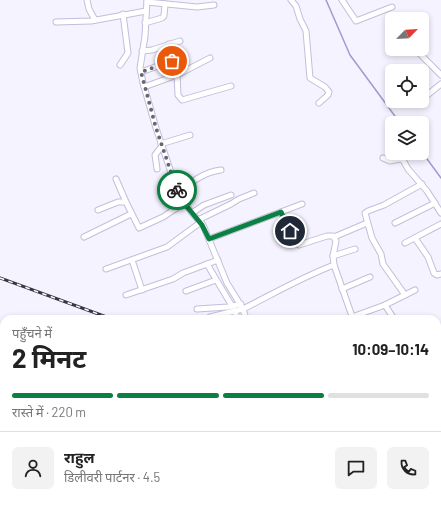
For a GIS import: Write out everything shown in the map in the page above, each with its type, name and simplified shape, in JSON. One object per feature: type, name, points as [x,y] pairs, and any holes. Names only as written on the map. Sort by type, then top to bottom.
[{"type":"street","points":[[87,0],[89,9],[95,20]]},
{"type":"street","points":[[291,0],[296,6],[306,31],[310,78],[325,86],[329,92],[328,95],[319,103]]},
{"type":"street","points":[[343,0],[356,22],[392,8]]},
{"type":"street","points":[[214,5],[197,7],[147,1],[141,72],[161,145],[178,192],[181,205],[192,213],[209,239],[216,280],[243,315]]},
{"type":"street","points":[[145,23],[162,18],[164,16],[165,4]]},
{"type":"street","points":[[56,22],[95,20],[146,11]]},
{"type":"street","points":[[120,65],[128,52],[123,14]]},
{"type":"street","points":[[142,51],[180,41]]},
{"type":"street","points":[[141,72],[172,61],[169,44]]},
{"type":"street","points":[[422,56],[441,75]]},
{"type":"street","points":[[144,87],[177,75],[210,58]]},
{"type":"street","points":[[177,75],[178,95],[182,100],[231,86]]},
{"type":"street","points":[[429,94],[441,84]]},
{"type":"street","points":[[157,169],[154,155],[161,145],[190,135]]},
{"type":"street","points":[[383,158],[390,161],[402,159],[408,169],[422,184],[441,213]]},
{"type":"street","points":[[178,192],[193,180],[205,174],[221,170]]},
{"type":"street","points":[[116,179],[138,227],[141,228],[163,217],[181,205]]},
{"type":"street","points":[[405,295],[383,264],[381,254],[372,238],[365,214],[366,212],[384,205],[422,184]]},
{"type":"street","points":[[106,269],[167,247],[190,232],[198,223],[238,199],[254,193]]},
{"type":"street","points":[[192,213],[204,205],[231,195]]},
{"type":"street","points":[[98,210],[118,202],[126,202]]},
{"type":"street","points":[[395,223],[435,203]]},
{"type":"street","points":[[209,239],[302,204]]},
{"type":"street","points":[[281,212],[290,231]]},
{"type":"street","points":[[84,237],[132,214]]},
{"type":"street","points":[[299,245],[327,236],[334,237],[367,223]]},
{"type":"street","points":[[405,243],[441,224]]},
{"type":"street","points":[[334,237],[336,241],[333,256],[334,265],[351,315]]},
{"type":"street","points":[[415,238],[428,257],[434,273],[437,275],[441,274]]},
{"type":"street","points":[[333,256],[355,250]]},
{"type":"street","points":[[132,260],[142,290]]},
{"type":"street","points":[[126,295],[173,279],[183,273],[212,262]]},
{"type":"street","points":[[212,262],[227,283],[237,308],[237,315]]},
{"type":"street","points":[[216,315],[237,308],[294,284],[303,277],[334,265]]},
{"type":"street","points":[[342,289],[370,277]]},
{"type":"street","points":[[186,291],[216,280]]},
{"type":"street","points":[[359,315],[415,290]]},
{"type":"street","points":[[385,304],[392,315]]},
{"type":"street","points":[[197,309],[237,308]]},
{"type":"waterway","points":[[326,0],[350,55],[395,116]]},
{"type":"waterway","points":[[428,160],[441,178]]},
{"type":"railway","points":[[0,278],[101,315]]},
{"type":"way so far","points":[[172,61],[141,72],[156,128],[173,182],[177,190]]},
{"type":"route","points":[[177,190],[184,203],[201,222],[209,239],[281,212],[290,231]]}]
